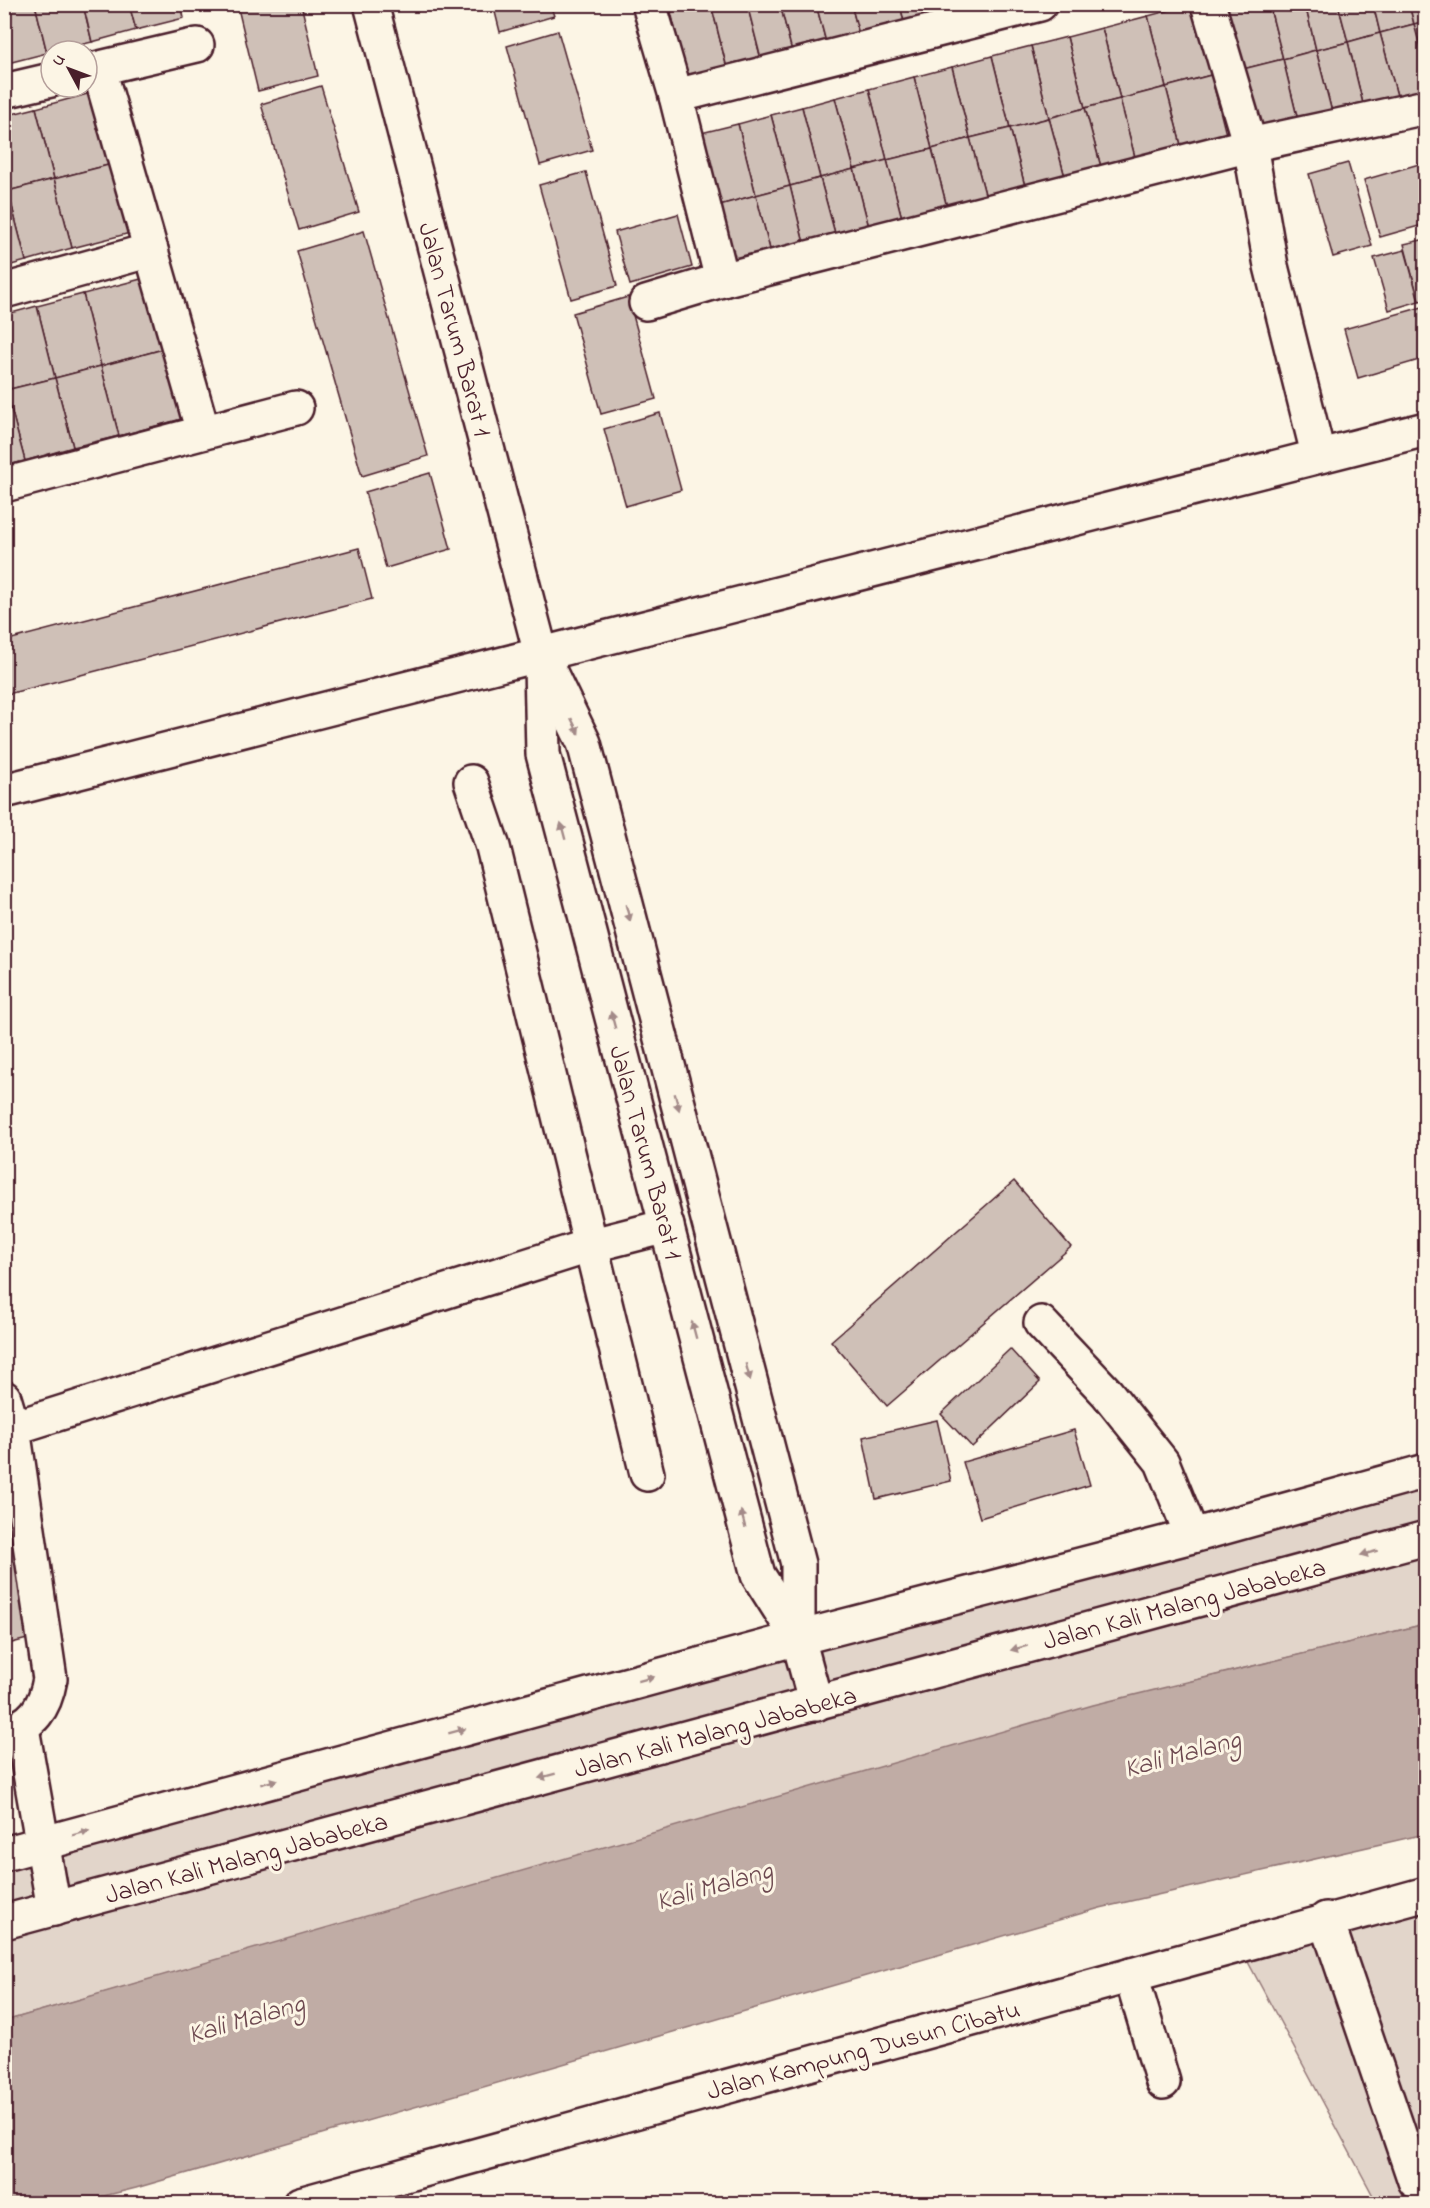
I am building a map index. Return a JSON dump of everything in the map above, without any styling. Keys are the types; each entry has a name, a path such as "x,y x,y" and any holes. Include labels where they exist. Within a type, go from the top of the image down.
{"street":[{"name":"Jalan Tarum Barat 1","path":"371,4 540,654 584,743 798,1564 798,1638 816,1704"},
{"path":"649,4 676,96 722,280"},
{"path":"676,96 1040,4"},
{"path":"1208,4 1250,145 1271,266 1315,441 1322,455"},
{"path":"99,69 197,45"},
{"path":"4,91 39,83"},
{"path":"99,89 151,250 203,432"},
{"path":"646,303 722,280 1250,145 1425,107"},
{"path":"4,291 151,250"},
{"path":"4,485 296,408"},
{"path":"4,791 1425,429"},
{"name":"Jalan Tarum Barat 1","path":"540,654 543,754 758,1575 798,1638"},
{"path":"471,782 493,848 589,1246 647,1474"},
{"path":"54,1909 42,1844 13,1731 40,1712 51,1679 9,1413 589,1246 667,1226"},
{"path":"1041,1323 1107,1393 1162,1462 1192,1536"},
{"path":"4,1854 798,1638 1192,1536 1425,1471"},
{"name":"Jalan Kali Malang Jababeka","path":"4,1922 1425,1538"},
{"name":"Jalan Kampung Dusun Cibatu","path":"300,2204 1326,1919 1425,1894"},
{"path":"1326,1919 1415,2181"},
{"path":"1131,1975 1163,2082"}],"shaded area":[{"path":"1425,1471 1425,1624 1193,1681 5,2021 5,1854"},
{"path":"1425,1891 1425,2203 1377,2203 1240,1947"}],"water":[{"name":"Kali Malang","path":"1425,1624 1425,1834 1100,1908 136,2188 76,2203 5,2203 5,2021 1093,1705"}],"building":[{"path":"4,4 35,4 44,39 39,39 39,55 4,64"},
{"path":"35,4 83,4 91,39 44,39"},
{"path":"83,4 129,4 136,30 99,40 91,39"},
{"path":"129,4 181,4 184,18 136,30"},
{"path":"237,4 301,4 318,76 258,91"},
{"path":"493,4 550,4 554,16 500,32"},
{"path":"669,4 701,4 671,12"},
{"path":"701,4 711,4 728,72 688,82 671,12"},
{"path":"711,4 747,4 762,63 728,72"},
{"path":"747,4 780,4 793,55 762,63"},
{"path":"780,4 816,4 827,46 793,55"},
{"path":"816,4 851,4 860,38 827,46"},
{"path":"851,4 900,4 905,26 860,38"},
{"path":"900,4 941,4 943,16 905,26"},
{"path":"941,4 983,4 943,16"},
{"path":"1193,4 1211,75 1166,87 1148,16"},
{"path":"1226,4 1269,4 1283,59 1243,69"},
{"path":"1269,4 1305,4 1316,50 1283,59"},
{"path":"1305,4 1338,4 1348,42 1316,50"},
{"path":"1338,4 1373,4 1380,33 1348,42"},
{"path":"1373,4 1409,4 1414,24 1380,33"},
{"path":"1409,4 1426,4 1426,21 1414,24"},
{"path":"1148,16 1166,87 1120,99 1102,28"},
{"path":"1426,21 1426,69 1414,24"},
{"path":"1414,24 1426,69 1426,96 1399,103 1380,33"},
{"path":"1102,28 1120,99 1085,108 1067,37"},
{"path":"558,31 592,150 540,165 507,46"},
{"path":"1380,33 1399,103 1365,112 1348,42"},
{"path":"1067,37 1085,108 1049,118 1031,46"},
{"path":"1348,42 1365,112 1334,120 1316,50"},
{"path":"1031,46 1049,118 1010,128 992,56"},
{"path":"1316,50 1334,120 1300,129 1283,59"},
{"path":"992,56 1010,128 970,138 952,67"},
{"path":"1283,59 1300,129 1260,139 1243,69"},
{"path":"952,67 970,138 932,149 914,77"},
{"path":"1211,75 1229,146 1184,157 1166,87"},
{"path":"914,77 932,149 887,160 869,89"},
{"path":"321,86 359,212 299,230 261,104"},
{"path":"1166,87 1184,157 1138,169 1120,99"},
{"path":"869,89 887,160 854,169 835,98"},
{"path":"102,90 120,162 54,179 36,108 69,99 99,99 99,91"},
{"path":"835,98 854,169 820,178 802,107"},
{"path":"1120,99 1138,169 1104,178 1085,108"},
{"path":"802,107 820,178 790,186 771,115"},
{"path":"36,108 54,179 8,191 4,179 4,116"},
{"path":"1085,108 1104,178 1068,188 1049,118"},
{"path":"771,115 790,186 756,195 738,124"},
{"path":"1049,118 1068,188 1028,198 1010,128"},
{"path":"738,124 756,195 716,206 697,134"},
{"path":"1010,128 1028,198 989,209 970,138"},
{"path":"970,138 989,209 950,219 932,149"},
{"path":"932,149 950,219 905,230 887,160"},
{"path":"887,160 905,230 872,239 854,169"},
{"path":"120,162 138,231 72,248 54,179"},
{"path":"1426,162 1426,224 1380,237 1364,180"},
{"path":"1348,163 1372,246 1333,257 1309,174"},
{"path":"854,169 872,239 839,248 820,178"},
{"path":"586,172 617,286 571,299 539,185"},
{"path":"820,178 839,248 807,256 790,186"},
{"path":"54,179 72,248 26,261 8,191"},
{"path":"790,186 807,256 774,265 756,195"},
{"path":"8,191 26,261 4,267 4,192"},
{"path":"756,195 774,265 734,275 716,206"},
{"path":"678,214 692,267 630,285 615,232"},
{"path":"364,231 428,456 362,476 297,251"},
{"path":"1426,239 1426,300 1419,301 1404,244"},
{"path":"1405,250 1419,301 1389,310 1374,258"},
{"path":"149,277 167,348 101,366 83,294"},
{"path":"83,294 101,366 55,378 37,306"},
{"path":"628,297 656,399 601,414 573,313"},
{"path":"37,306 55,378 6,390 4,315"},
{"path":"1426,306 1426,358 1358,378 1344,329"},
{"path":"167,348 185,418 119,436 101,366"},
{"path":"101,366 119,436 73,447 55,378"},
{"path":"55,378 73,447 25,461 6,390"},
{"path":"6,390 25,461 4,466 4,391"},
{"path":"660,413 681,490 626,506 604,429"},
{"path":"430,473 451,549 386,568 365,492"},
{"path":"359,548 372,599 4,695 4,641"},
{"path":"1014,1181 1071,1247 887,1406 831,1341"},
{"path":"1010,1349 1040,1382 972,1447 941,1414"},
{"path":"937,1420 951,1481 876,1499 863,1437"},
{"path":"1074,1430 1090,1485 980,1518 963,1462"},
{"path":"4,1508 39,1636 4,1645"}]}
